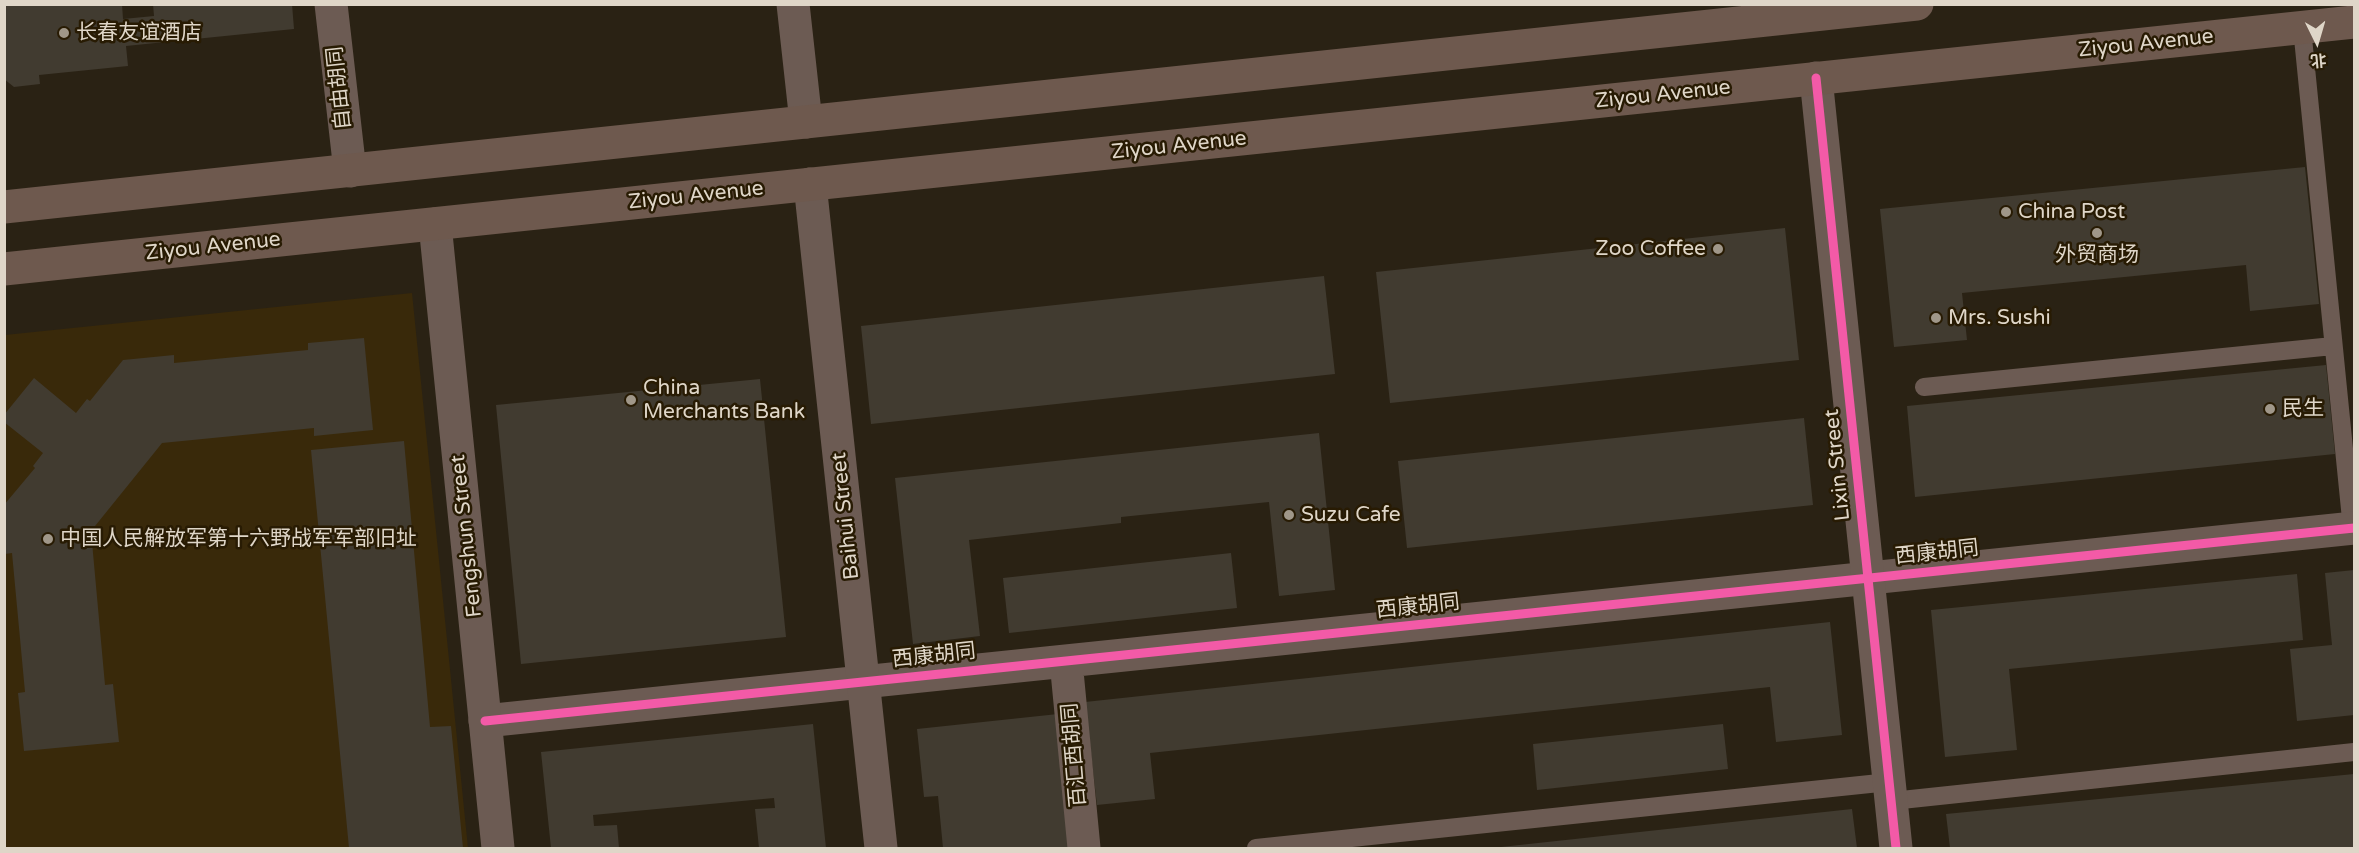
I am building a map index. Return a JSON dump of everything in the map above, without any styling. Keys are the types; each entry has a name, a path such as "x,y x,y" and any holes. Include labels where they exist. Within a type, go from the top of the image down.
{"main road":[{"path":"4,207 806,122 1807,10 1917,4"},
{"name":"Ziyou Avenue","path":"4,269 2355,22"}],"street":[{"name":"自由胡同","path":"331,4 350,171"},
{"path":"793,4 806,122"},
{"name":"Lixin Street","path":"1816,78 1896,849"},
{"name":"Baihui Street","path":"810,184 881,849"},
{"name":"Fengshun Street","path":"435,224 498,849"},
{"name":"西康胡同","path":"485,721 2353,528"},
{"name":"百汇西胡同","path":"1066,661 1084,849"}],"lane":[{"path":"2302,28 2353,528"},
{"path":"1924,387 2333,346"},
{"path":"1256,849 1891,791 2355,752"}],"shaded area":[{"path":"412,293 468,848 5,848 5,335"}],"building":[{"name":"长春友谊酒店","path":"4,4 122,4 123,19 154,16 153,4 292,4 294,29 126,46 128,66 39,75 40,84 14,87 4,79"},
{"name":"外贸商场","path":"2305,167 2319,304 2250,311 2246,265 1962,293 1967,340 1894,347 1880,209"},
{"path":"1785,228 1799,360 1390,403 1376,272"},
{"path":"1324,276 1335,374 871,424 861,326"},
{"name":"中国人民解放军第十六野战军军部旧址","path":"364,338 373,430 314,436 314,428 162,443 91,531 105,685 113,684 119,742 24,751 18,693 25,692 12,553 5,554 4,505 35,468 33,466 43,453 4,422 4,415 34,378 76,413 87,399 90,401 123,360 174,355 174,363 308,350 308,343"},
{"path":"2326,365 2335,454 1915,497 1907,406"},
{"path":"760,379 786,637 521,664 496,405"},
{"path":"1804,418 1813,505 1407,548 1398,461"},
{"path":"1319,433 1335,590 1279,596 1269,502 1121,517 1121,523 969,540 980,636 913,644 895,478"},
{"path":"404,441 430,727 451,726 463,848 349,848 311,450"},
{"path":"1231,553 1237,608 1009,633 1003,578"},
{"path":"2354,570 2354,715 2297,721 2290,649 2332,645 2325,573"},
{"path":"2297,574 2303,640 2009,669 2017,750 1945,757 1931,610"},
{"path":"1830,622 1842,735 1776,742 1770,687 1150,753 1155,799 1097,805 1085,702"},
{"path":"1058,714 1071,848 943,848 938,796 924,797 917,729"},
{"path":"813,724 826,848 759,848 755,809 775,808 774,798 593,815 594,826 617,825 619,848 551,848 541,752"},
{"path":"1723,724 1728,769 1537,790 1533,744"},
{"path":"2354,774 2354,848 1950,848 1946,814"},
{"path":"1852,809 1857,848 1501,848 1501,847"}],"cycle path":[{"path":"1816,78 1896,848"},
{"path":"485,721 2354,528"}],"place":[{"name":"长春友谊酒店","path":"64,33"},
{"name":"China Post","path":"2006,212"},
{"name":"外贸商场","path":"2097,233"},
{"name":"Zoo Coffee","path":"1718,249"},
{"name":"Mrs. Sushi","path":"1936,318"},
{"name":"China Merchants Bank","path":"631,400"},
{"name":"民生","path":"2270,409"},
{"name":"Suzu Cafe","path":"1289,515"},
{"name":"中国人民解放军第十六野战军军部旧址","path":"48,539"}]}
